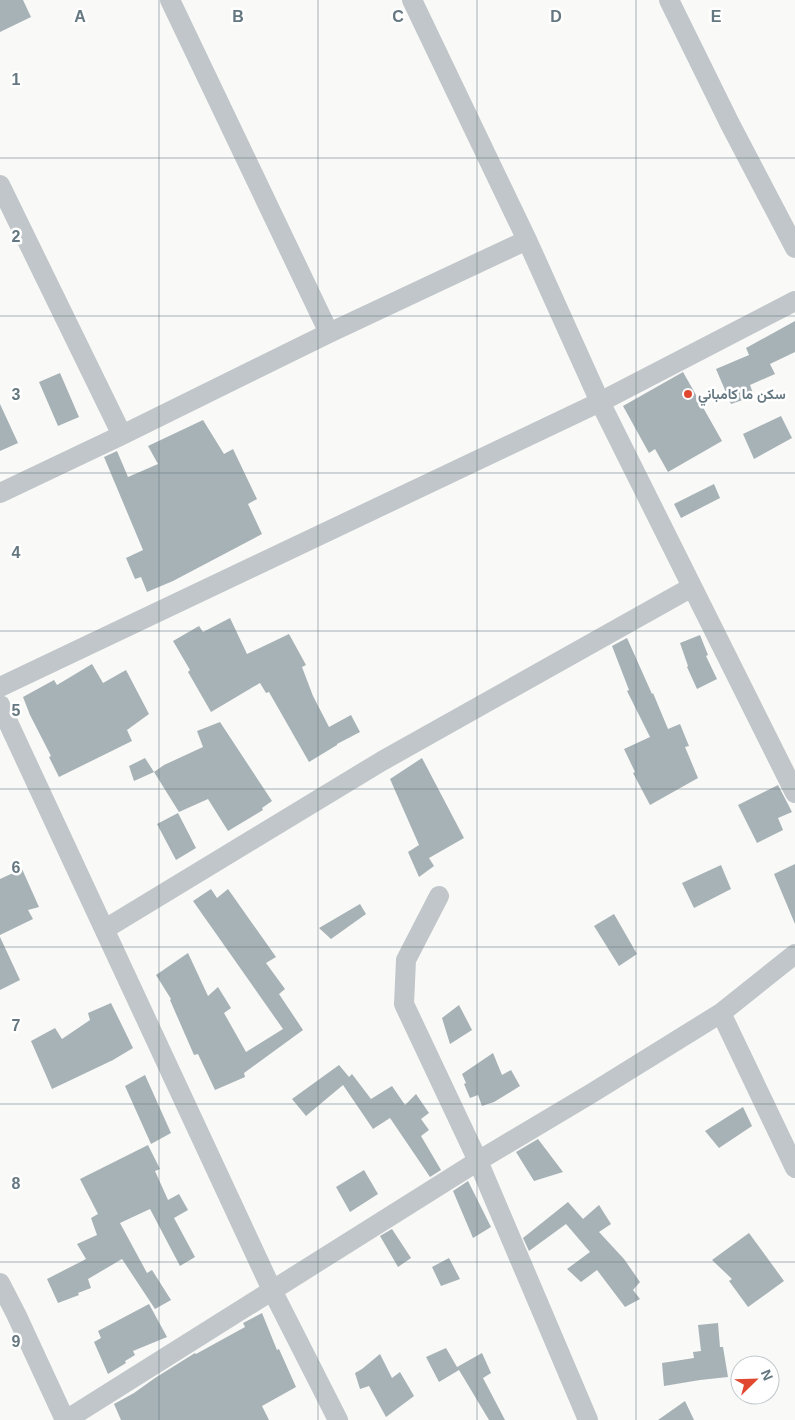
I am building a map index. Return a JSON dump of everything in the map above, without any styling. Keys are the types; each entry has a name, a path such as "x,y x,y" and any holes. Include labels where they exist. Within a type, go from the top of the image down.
{"street":[{"path":"170,0 329,333"},
{"path":"412,0 527,240 600,402 795,793"},
{"path":"669,0 730,124 795,248"},
{"path":"0,185 122,435"},
{"path":"0,493 329,333 527,240"},
{"path":"0,687 600,402 795,301"},
{"path":"105,929 382,761 692,587"},
{"path":"0,704 272,1290 338,1420"},
{"path":"439,896 406,960 404,1004 478,1161 588,1420"},
{"path":"0,1283 66,1420 478,1161 721,1013 795,954"},
{"path":"721,1013 795,1168"}],"building":[{"path":"0,0 23,0 31,17 0,32"},
{"path":"795,321 795,352 770,364 775,374 750,385 754,396 731,404 716,369 749,355 746,348"},
{"path":"683,372 722,441 668,472 655,449 649,453 623,406"},
{"path":"60,373 79,417 58,426 39,382"},
{"path":"0,404 18,443 0,451"},
{"path":"781,416 792,438 754,459 743,434"},
{"path":"203,420 224,454 233,449 257,499 248,504 262,534 173,581 147,592 141,577 135,579 126,558 143,550 104,457 117,451 128,477 158,464 148,446"},
{"path":"714,484 720,498 681,518 674,504"},
{"path":"230,618 247,654 289,634 306,665 302,667 313,696 329,727 351,715 360,732 309,762 269,692 266,693 260,683 211,712 173,641 199,626 203,632"},
{"path":"700,635 708,655 706,656 717,679 697,689 687,667 680,643"},
{"path":"627,638 668,729 680,724 689,746 685,747 698,778 650,805 633,773 635,772 624,749 650,737 627,691 629,690 612,646"},
{"path":"92,664 103,683 126,670 149,714 127,730 132,741 59,777 23,697 54,680 57,685"},
{"path":"220,722 272,801 262,808 263,810 228,831 208,799 179,812 154,772 164,765 203,747 197,731"},
{"path":"145,758 154,772 134,781 129,766"},
{"path":"422,758 464,838 429,858 434,866 419,877 408,852 419,845 390,779"},
{"path":"778,785 792,812 778,818 783,830 757,843 738,805"},
{"path":"178,813 196,848 176,860 157,824"},
{"path":"795,864 795,924 774,874"},
{"path":"721,865 731,889 694,908 682,883"},
{"path":"22,869 39,907 28,910 33,919 0,935 0,879"},
{"path":"211,889 217,898 228,889 276,957 266,963 285,989 279,994 303,1030 244,1073 245,1077 215,1090 198,1054 194,1055 171,999 156,975 188,953 208,996 218,987 231,1008 224,1013 246,1052 283,1029 193,901"},
{"path":"360,904 366,914 331,939 319,928"},
{"path":"614,914 637,954 619,966 594,926"},
{"path":"0,937 20,980 0,990"},
{"path":"111,1003 133,1048 113,1060 52,1089 31,1041 55,1028 62,1039 90,1020 88,1013"},
{"path":"459,1005 472,1030 450,1044 442,1018"},
{"path":"493,1053 502,1075 511,1070 520,1086 494,1102 482,1106 478,1095 470,1098 462,1074"},
{"path":"339,1065 349,1077 352,1074 371,1099 392,1086 405,1105 416,1094 429,1113 421,1119 429,1130 421,1136 441,1170 430,1177 390,1118 373,1129 343,1085 306,1116 292,1099"},
{"path":"145,1075 171,1133 151,1144 125,1086"},
{"path":"743,1107 752,1126 719,1148 705,1131"},
{"path":"538,1139 563,1172 534,1181 516,1152"},
{"path":"148,1145 160,1169 155,1171 168,1200 179,1194 188,1210 174,1218 195,1257 180,1266 150,1209 120,1223 147,1273 152,1270 171,1300 155,1309 122,1259 88,1279 91,1288 58,1303 47,1279 86,1259 77,1244 97,1235 91,1218 98,1214 80,1179"},
{"path":"364,1170 378,1194 350,1212 336,1187"},
{"path":"468,1181 491,1227 473,1238 453,1191"},
{"path":"568,1202 583,1219 599,1205 611,1224 599,1232 624,1259 640,1282 633,1290 640,1299 625,1307 597,1270 581,1282 567,1269 590,1252 566,1224 529,1251 523,1238"},
{"path":"392,1229 411,1258 398,1267 380,1236"},
{"path":"749,1233 784,1281 748,1307 729,1281 732,1279 712,1260"},
{"path":"449,1258 460,1279 441,1286 432,1267"},
{"path":"149,1304 167,1337 133,1351 135,1355 108,1374 94,1342 101,1338 98,1331"},
{"path":"262,1313 277,1350 279,1349 296,1387 262,1406 269,1420 121,1420 114,1404 195,1353 245,1327 243,1323"},
{"path":"718,1323 720,1347 723,1347 728,1377 664,1386 662,1363 694,1358 693,1352 701,1351 698,1325"},
{"path":"446,1348 457,1367 482,1353 491,1373 483,1378 505,1420 489,1420 459,1370 439,1382 426,1357"},
{"path":"380,1354 392,1378 400,1372 414,1396 386,1417 369,1386 360,1389 355,1373"},
{"path":"685,1401 694,1420 658,1420"}],"place":[{"name":"سكن ما كامباني","path":"688,394"}]}
